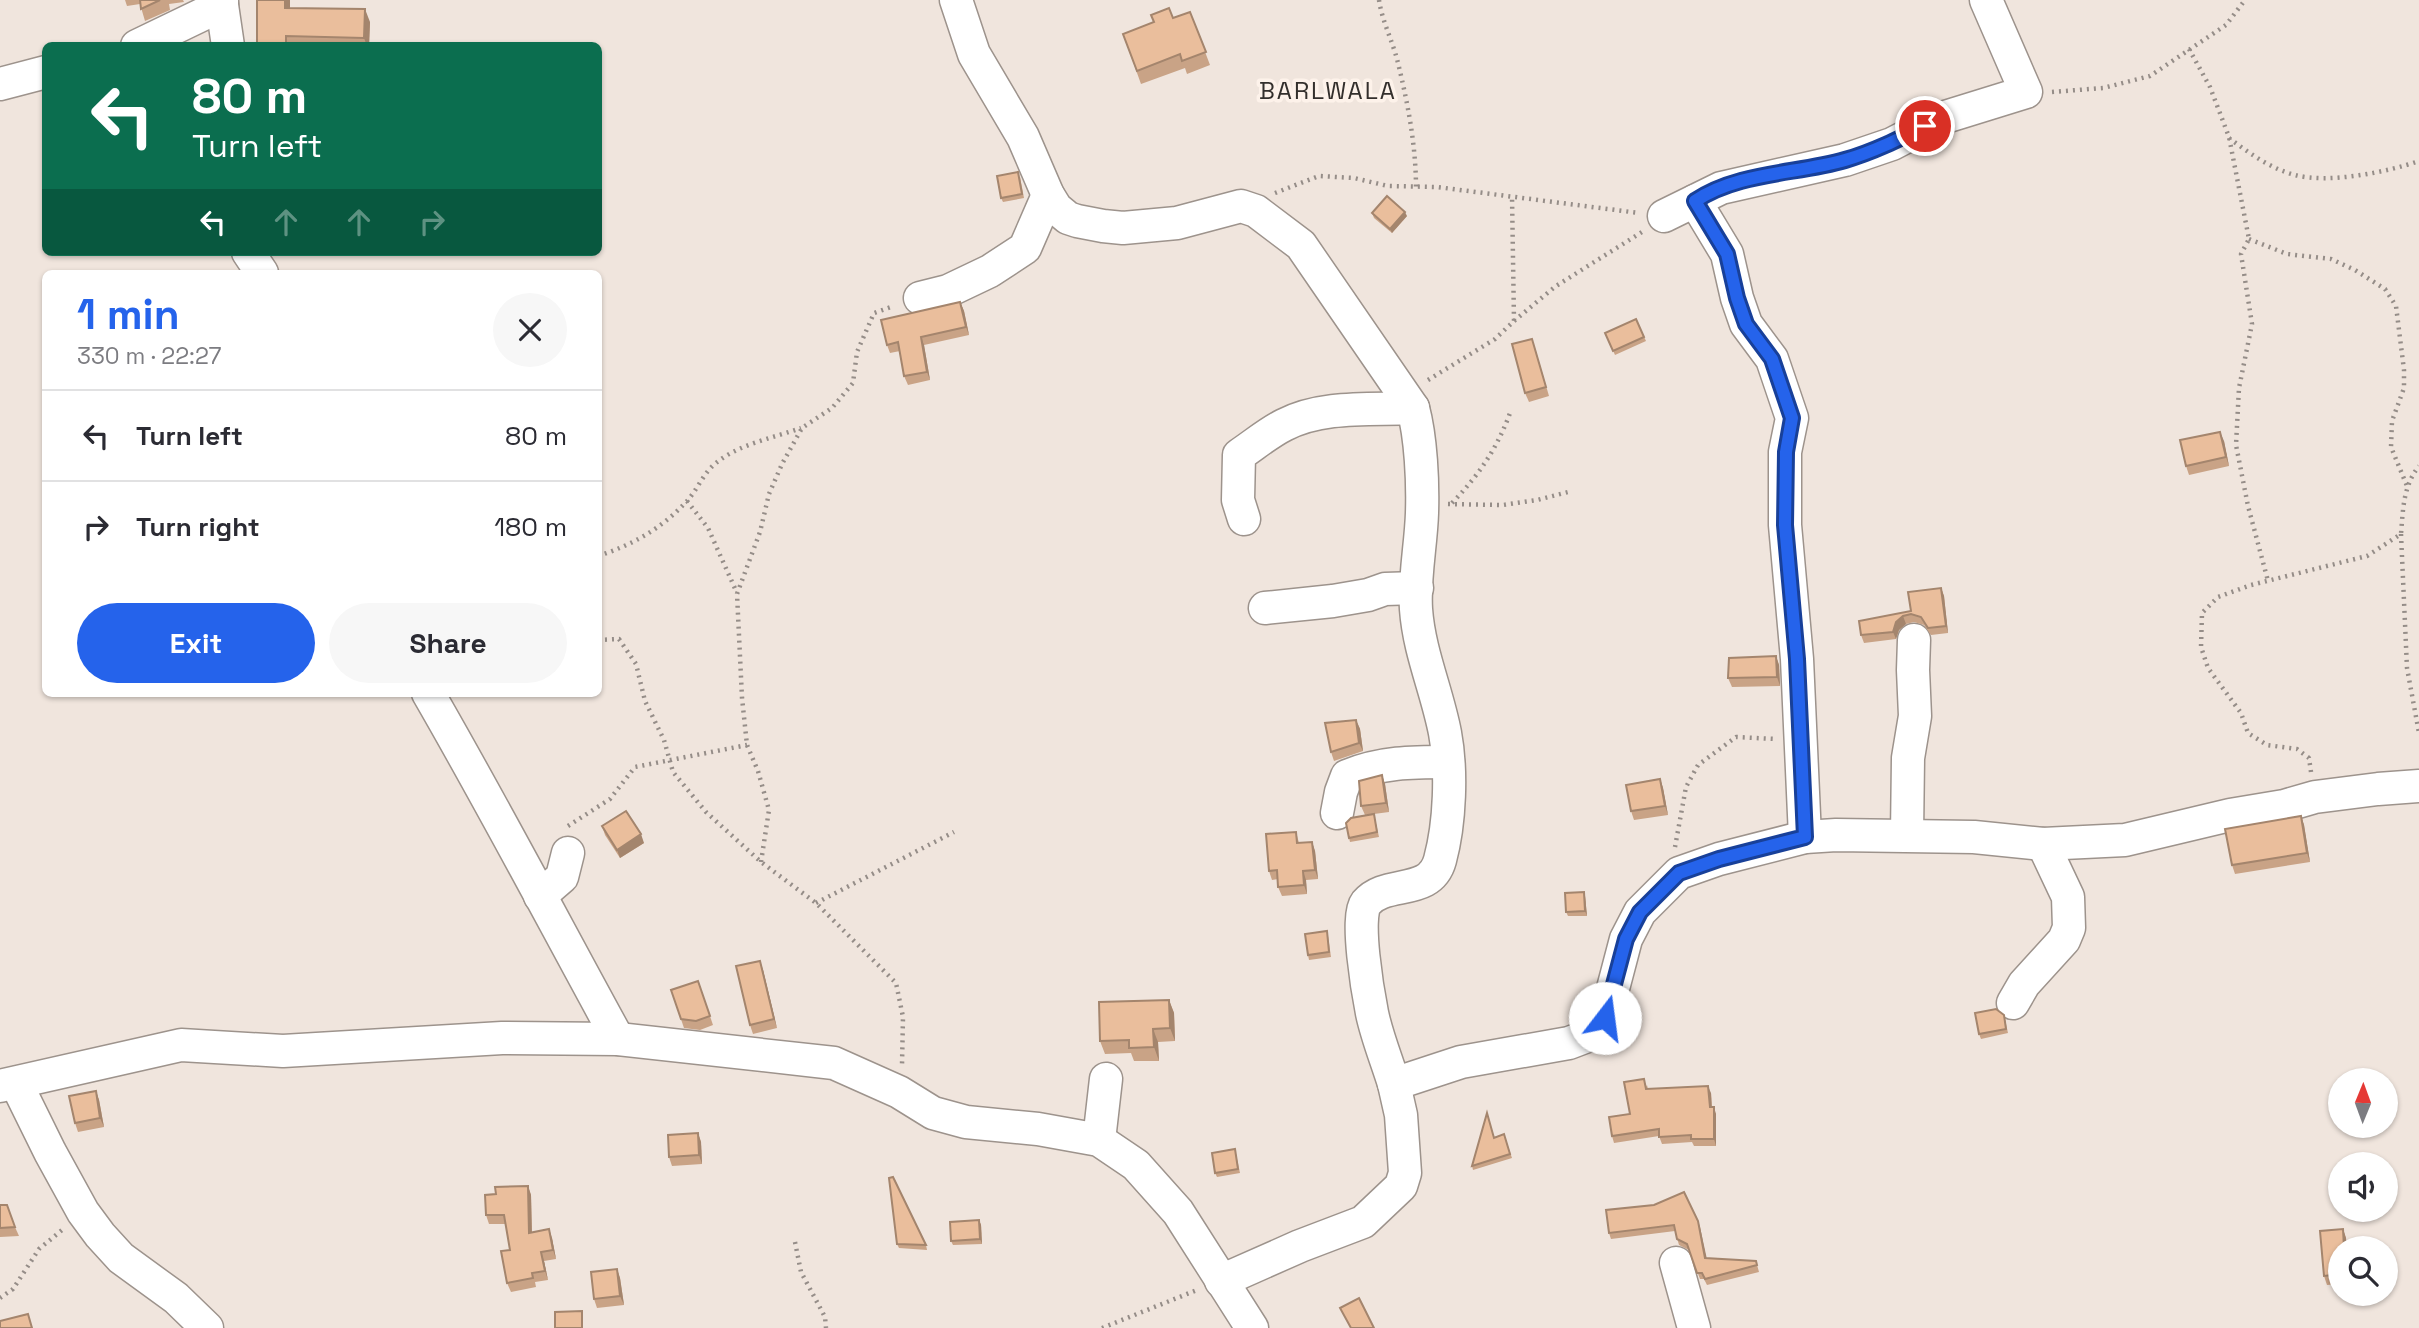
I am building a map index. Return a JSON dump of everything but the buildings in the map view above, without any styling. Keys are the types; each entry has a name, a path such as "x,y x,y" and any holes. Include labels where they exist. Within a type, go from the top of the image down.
{"street":[{"path":"956,0 974,54 1023,136 1048,195 1056,208 1068,218 1103,226 1166,225 1241,206 1256,211 1301,245 1410,402 1419,429 1436,505 1417,588 1418,639 1444,733 1448,762 1445,835 1440,862 1426,881 1379,895 1367,902 1362,910 1361,938 1372,1014 1401,1115 1405,1172 1401,1186 1363,1222 1221,1281"},
{"path":"1664,216 1721,188 1845,160 1892,144 1942,118 2026,92 1986,0"},
{"path":"145,42 222,3 227,42"},
{"path":"0,84 42,73"},
{"path":"920,298 947,292 990,271 1025,248 1048,195"},
{"path":"1695,201 1727,254 1746,324 1772,359 1792,418 1786,452 1785,525 1797,659 1805,837"},
{"path":"1244,519 1238,499 1239,455 1261,439 1285,424 1317,413 1410,402"},
{"path":"1265,608 1333,601 1385,589 1417,588"},
{"path":"1907,835 1908,758 1915,716 1914,640"},
{"path":"430,697 514,845 618,1039"},
{"path":"1337,813 1347,776 1366,768 1395,762 1448,762"},
{"path":"1394,1084 1461,1062 1569,1043 1590,1035 1600,1027 1605,1018 1626,939 1640,912 1679,873 1719,859 1805,837 1907,835 1974,837 2043,844 2125,840 2315,797 2419,786"},
{"path":"2013,1003 2024,985 2064,940 2069,928 2068,897 2043,844"},
{"path":"540,896 562,877 568,853"},
{"path":"207,1328 176,1298 121,1258 100,1236 83,1212 8,1084 181,1045 283,1052 502,1038 618,1039 834,1063 899,1092 933,1113 966,1122 1038,1129 1099,1140 1136,1165 1178,1212 1252,1328"},
{"path":"1099,1140 1106,1079"},
{"path":"1676,1262 1694,1328"}],"path":[{"path":"1379,0 1397,61 1408,112 1416,163 1416,188"},
{"path":"2026,92 2103,88 2150,76 2226,25 2245,0"},
{"path":"2189,49 2210,88 2229,137 2249,239 2241,254 2252,324 2239,388 2236,446 2248,506 2268,581"},
{"path":"2229,137 2249,153 2297,176 2354,176 2387,172 2419,161"},
{"path":"1241,206 1320,176 1354,178 1388,186 1437,187 1664,216"},
{"path":"1512,196 1514,321"},
{"path":"1410,402 1434,375 1496,339 1556,286 1664,216"},
{"path":"2249,239 2287,254 2331,259 2385,289 2396,306 2404,388 2392,421 2392,447 2407,486"},
{"path":"602,555 629,546 664,522 687,501 714,464 739,449 802,428 832,408 853,383 857,352 874,313 920,298"},
{"path":"1436,505 1473,481 1500,441 1510,413"},
{"path":"737,594 760,532 769,494 802,428"},
{"path":"2419,466 2407,486 2401,534 2407,668 2419,733"},
{"path":"1436,505 1503,505 1572,491"},
{"path":"687,501 708,528 737,594 747,746 758,771 769,810 761,862"},
{"path":"2315,797 2309,758 2297,748 2267,745 2248,733 2241,713 2208,668 2201,647 2202,613 2218,597 2268,581 2367,556 2401,534"},
{"path":"602,640 619,639 636,664 645,701 664,740 673,772 706,813 761,862 816,903 896,984 903,1017 899,1092"},
{"path":"1679,873 1675,851 1686,787 1698,765 1736,737 1781,740 1800,746"},
{"path":"568,853 562,837 569,824 610,799 635,767 747,746"},
{"path":"816,903 954,832"},
{"path":"0,1298 13,1289 39,1249 83,1212"},
{"path":"794,1242 801,1272 825,1318 826,1328"},
{"path":"1102,1328 1221,1281"}],"district":[{"name":"BARLWALA","path":"1328,90"}],"route":[{"path":"1605,1018 1626,939 1640,912 1679,873 1719,859 1805,837 1797,659 1785,525 1786,452 1792,418 1772,359 1746,324 1727,254 1695,201 1721,188 1845,160 1892,144 1925,126"}]}
